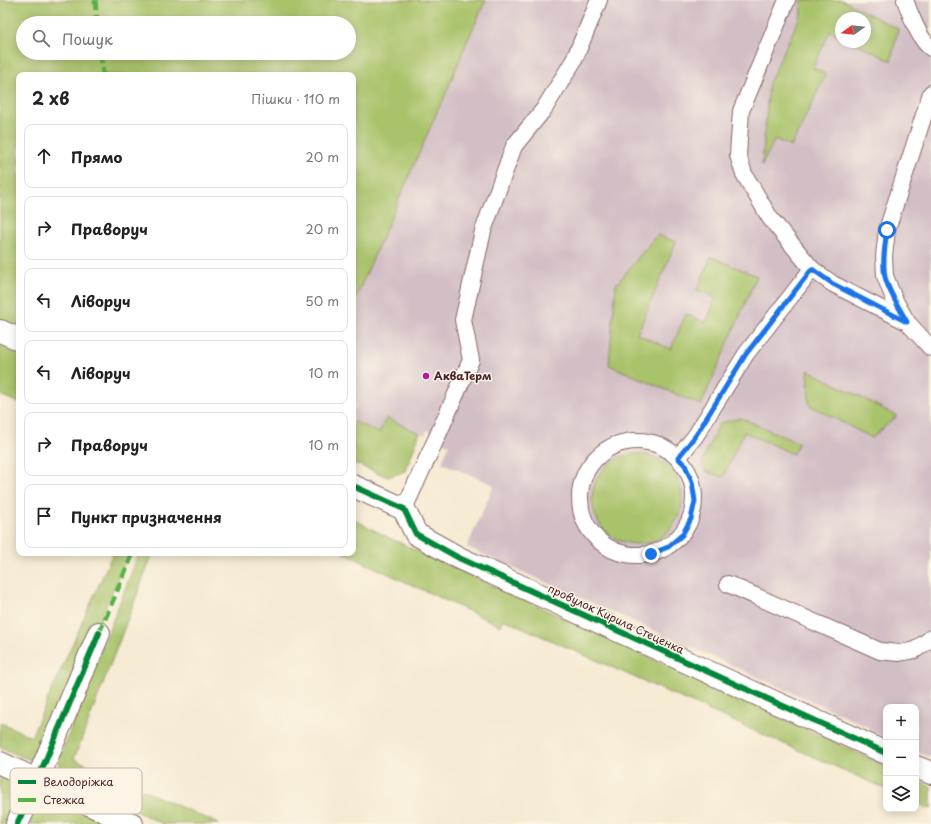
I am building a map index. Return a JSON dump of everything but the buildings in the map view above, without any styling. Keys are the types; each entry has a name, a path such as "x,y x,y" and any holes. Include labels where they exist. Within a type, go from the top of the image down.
{"street":[{"path":"0,331 16,338"},
{"path":"356,487 404,509"},
{"name":"провулок Кирила Стеценка","path":"404,509 416,534 459,558 883,752"},
{"path":"42,768 99,633"},
{"path":"0,763 10,768"},
{"path":"919,768 931,774"},
{"path":"17,824 22,814"},
{"path":"110,814 132,824"}],"lane":[{"path":"404,509 471,360 463,320 483,231 514,146 544,109 574,60 599,0"},
{"path":"788,0 741,111 738,155 744,174 770,218 812,269 833,284 907,322"},
{"path":"904,0 916,26 927,45 931,48"},
{"path":"931,93 887,230 884,256 885,276 894,299 907,322 931,348"},
{"path":"678,458 696,435 746,354 812,269"},
{"path":"635,441 654,443 672,452 678,458 685,465 692,482 695,501 691,519 682,535 668,547 651,554 632,556 614,551 599,541 587,526 580,508 580,488 588,470 599,455 616,444 635,441"},
{"path":"728,584 880,651 899,653 915,650 931,638"}],"shaded area":[{"path":"486,0 931,0 931,758 919,752 919,704 883,704 883,737 868,730 869,728 854,720 467,547 494,485 442,463 449,445 427,430 425,435 420,433 379,433 356,422 356,297"}],"green space":[{"path":"0,0 486,0 356,297 356,72 16,72 16,326 0,319"},
{"path":"801,0 842,0 865,12 835,12 835,33 830,31 813,68 826,74 791,147 775,139 762,165 769,83 802,12"},
{"path":"871,15 898,29 891,61 865,48 871,48"},
{"path":"657,235 676,242 637,334 671,349 686,314 706,323 716,298 697,290 711,257 757,276 701,405 609,365 616,285"},
{"path":"0,343 16,350 16,402 0,395"},
{"path":"808,370 897,416 872,438 809,405"},
{"path":"386,418 420,433 405,471 388,477 356,464 356,422 379,433"},
{"path":"741,418 799,443 793,454 744,432 723,477 705,471 702,461 720,423"},
{"path":"637,454 654,458 669,467 678,482 682,499 678,516 669,531 654,540 637,544 620,540 605,531 596,516 592,499 596,482 605,467 620,458"},
{"path":"356,521 387,537 883,765 883,788 503,619 501,626 349,556 356,556"},
{"path":"112,556 128,556 45,745 38,755 31,760 0,747 0,722 31,737"},
{"path":"138,556 152,556 74,759 94,768 60,768 59,759"},
{"path":"0,773 10,778 11,814 7,824 0,824"},
{"path":"919,781 931,787 931,809 919,804"},
{"path":"142,789 219,824 163,824 142,814"},
{"path":"28,814 88,814 110,824 24,824"}],"marked path":[{"path":"95,0 96,16"},
{"path":"102,60 103,72"},
{"path":"99,633 132,556"}],"cycle path":[{"path":"356,487 404,509 416,534 459,558 883,752"},
{"path":"42,768 99,633"},
{"path":"17,824 22,814"}],"place":[{"name":"АкваТерм","path":"426,376"}],"route":[{"path":"651,554 668,547 682,535 691,519 695,501 692,482 685,465 678,458 696,435 746,354 812,269 833,284 907,322 894,299 885,276 884,256 887,230"}]}
